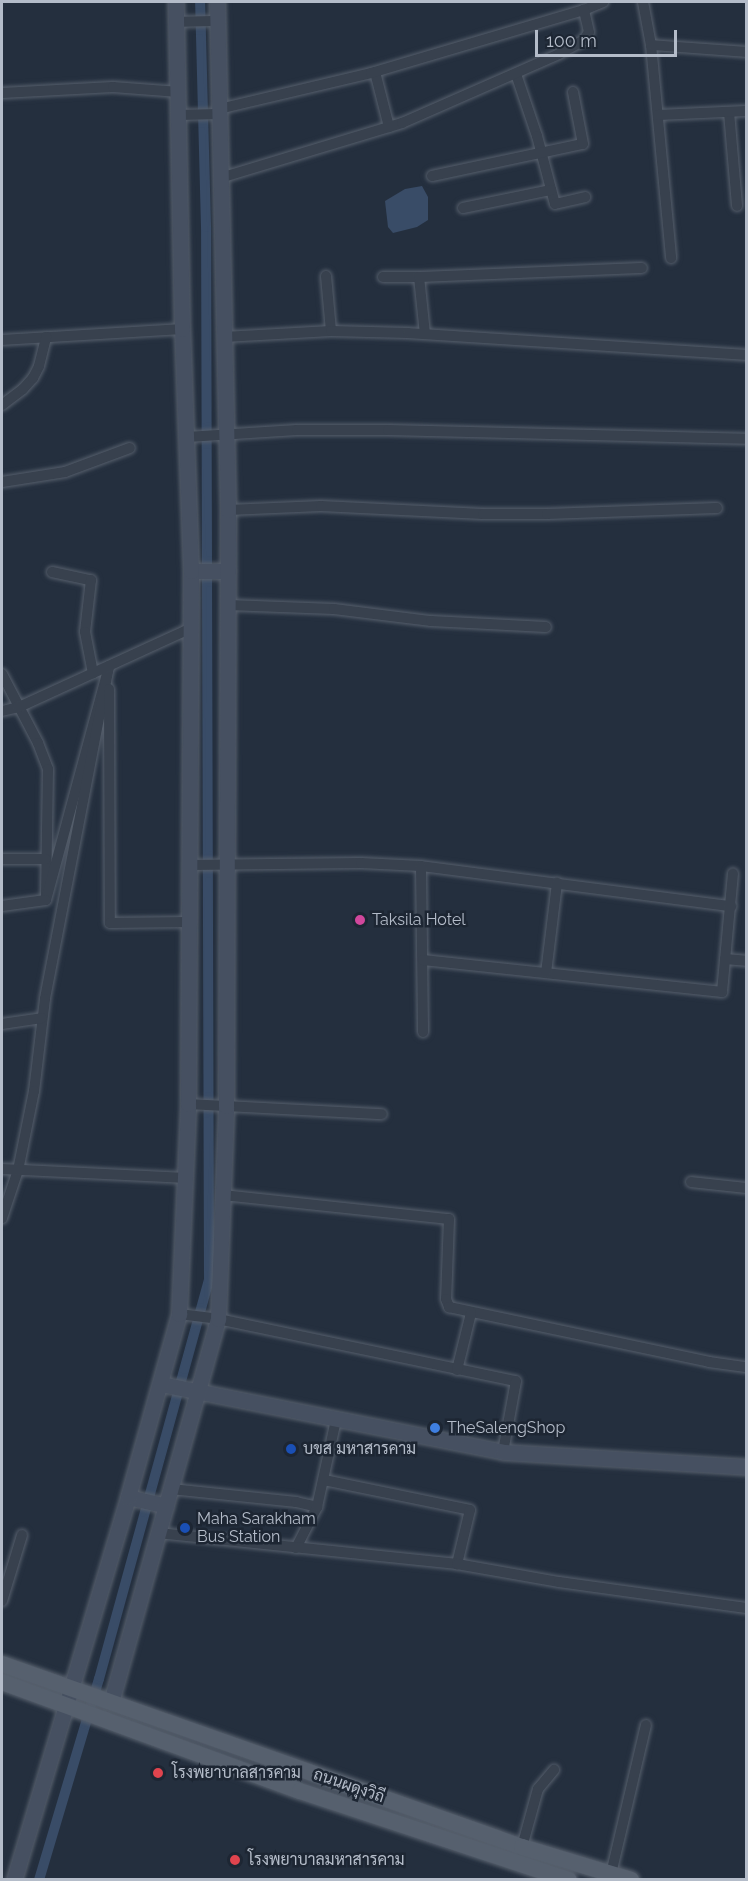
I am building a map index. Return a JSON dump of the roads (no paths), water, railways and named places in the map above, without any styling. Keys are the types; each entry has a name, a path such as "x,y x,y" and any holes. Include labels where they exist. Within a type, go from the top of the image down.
{"main road":[{"name":"ถนนผดุงวิถี","path":"2,1664 522,1847 628,1879"},
{"name":"ถนนผดุงวิถี","path":"2,1682 300,1791 569,1880"}],"street":[{"path":"14,1880 74,1691 179,1314 187,1178 191,571 182,329 176,2"},
{"path":"105,1701 166,1506 218,1319 226,1106 228,510 217,2"},
{"path":"178,115 219,111 375,72 603,2"},
{"path":"643,2 651,45 671,258"},
{"path":"220,178 389,127 516,74 584,40 589,32 584,9"},
{"path":"176,22 218,21"},
{"path":"651,45 747,52"},
{"path":"375,72 389,127"},
{"path":"516,74 537,136 555,204 585,197"},
{"path":"2,93 113,87 179,92"},
{"path":"432,176 583,144 573,92"},
{"path":"658,115 747,111"},
{"path":"729,112 737,206"},
{"path":"463,208 551,190"},
{"path":"383,278 642,268"},
{"path":"326,276 332,331"},
{"path":"419,277 425,334"},
{"path":"2,340 182,329"},
{"path":"224,337 332,331 425,334 662,352 747,355"},
{"path":"2,405 33,378 39,366 46,337"},
{"path":"187,437 297,430 388,430 747,439"},
{"path":"2,482 65,472 130,448"},
{"path":"228,510 321,506 483,514 547,514 717,508"},
{"path":"191,571 228,571"},
{"path":"52,572 91,580 85,632 93,673"},
{"path":"228,605 334,609 431,621 546,627"},
{"path":"2,711 19,707 189,629"},
{"path":"46,900 109,666"},
{"path":"109,666 110,923 189,922"},
{"path":"2,1218 18,1170 34,1091 42,1018 109,666"},
{"path":"2,674 38,743 48,769 46,900"},
{"path":"2,859 46,859"},
{"path":"189,865 361,863 421,866 731,906"},
{"path":"421,866 423,1032"},
{"path":"423,960 722,992 733,874"},
{"path":"546,973 557,883"},
{"path":"2,906 46,900"},
{"path":"725,959 747,961"},
{"path":"2,1024 42,1018"},
{"path":"188,1104 382,1114"},
{"path":"2,1169 187,1178"},
{"path":"691,1182 747,1188"},
{"path":"223,1195 449,1219 446,1299 449,1307 709,1362 747,1366"},
{"path":"458,1370 471,1312"},
{"path":"179,1314 218,1319 516,1381 503,1452"},
{"path":"161,1384 503,1452 747,1467"},
{"path":"296,1548 317,1506 336,1420"},
{"path":"324,1480 470,1510 457,1564"},
{"path":"171,1489 317,1506"},
{"path":"129,1497 166,1506"},
{"path":"158,1533 457,1564 559,1582 747,1608"},
{"path":"2,1599 22,1535"},
{"path":"611,1874 646,1725"},
{"path":"522,1847 538,1789 554,1770"}],"water":[{"path":"422,186 428,197 428,220 417,227 393,233 388,227 385,201 405,189"}],"waterway":[{"path":"39,1880 99,1679 209,1280 206,227 200,2"}],"place":[{"name":"Taksila Hotel","path":"360,920"},
{"name":"TheSalengShop","path":"435,1428"},
{"name":"บขส มหาสารคาม","path":"291,1449"},
{"name":"Maha Sarakham Bus Station","path":"185,1528"},
{"name":"โรงพยาบาลสารคาม","path":"158,1773"},
{"name":"โรงพยาบาลมหาสารคาม","path":"235,1860"}]}
